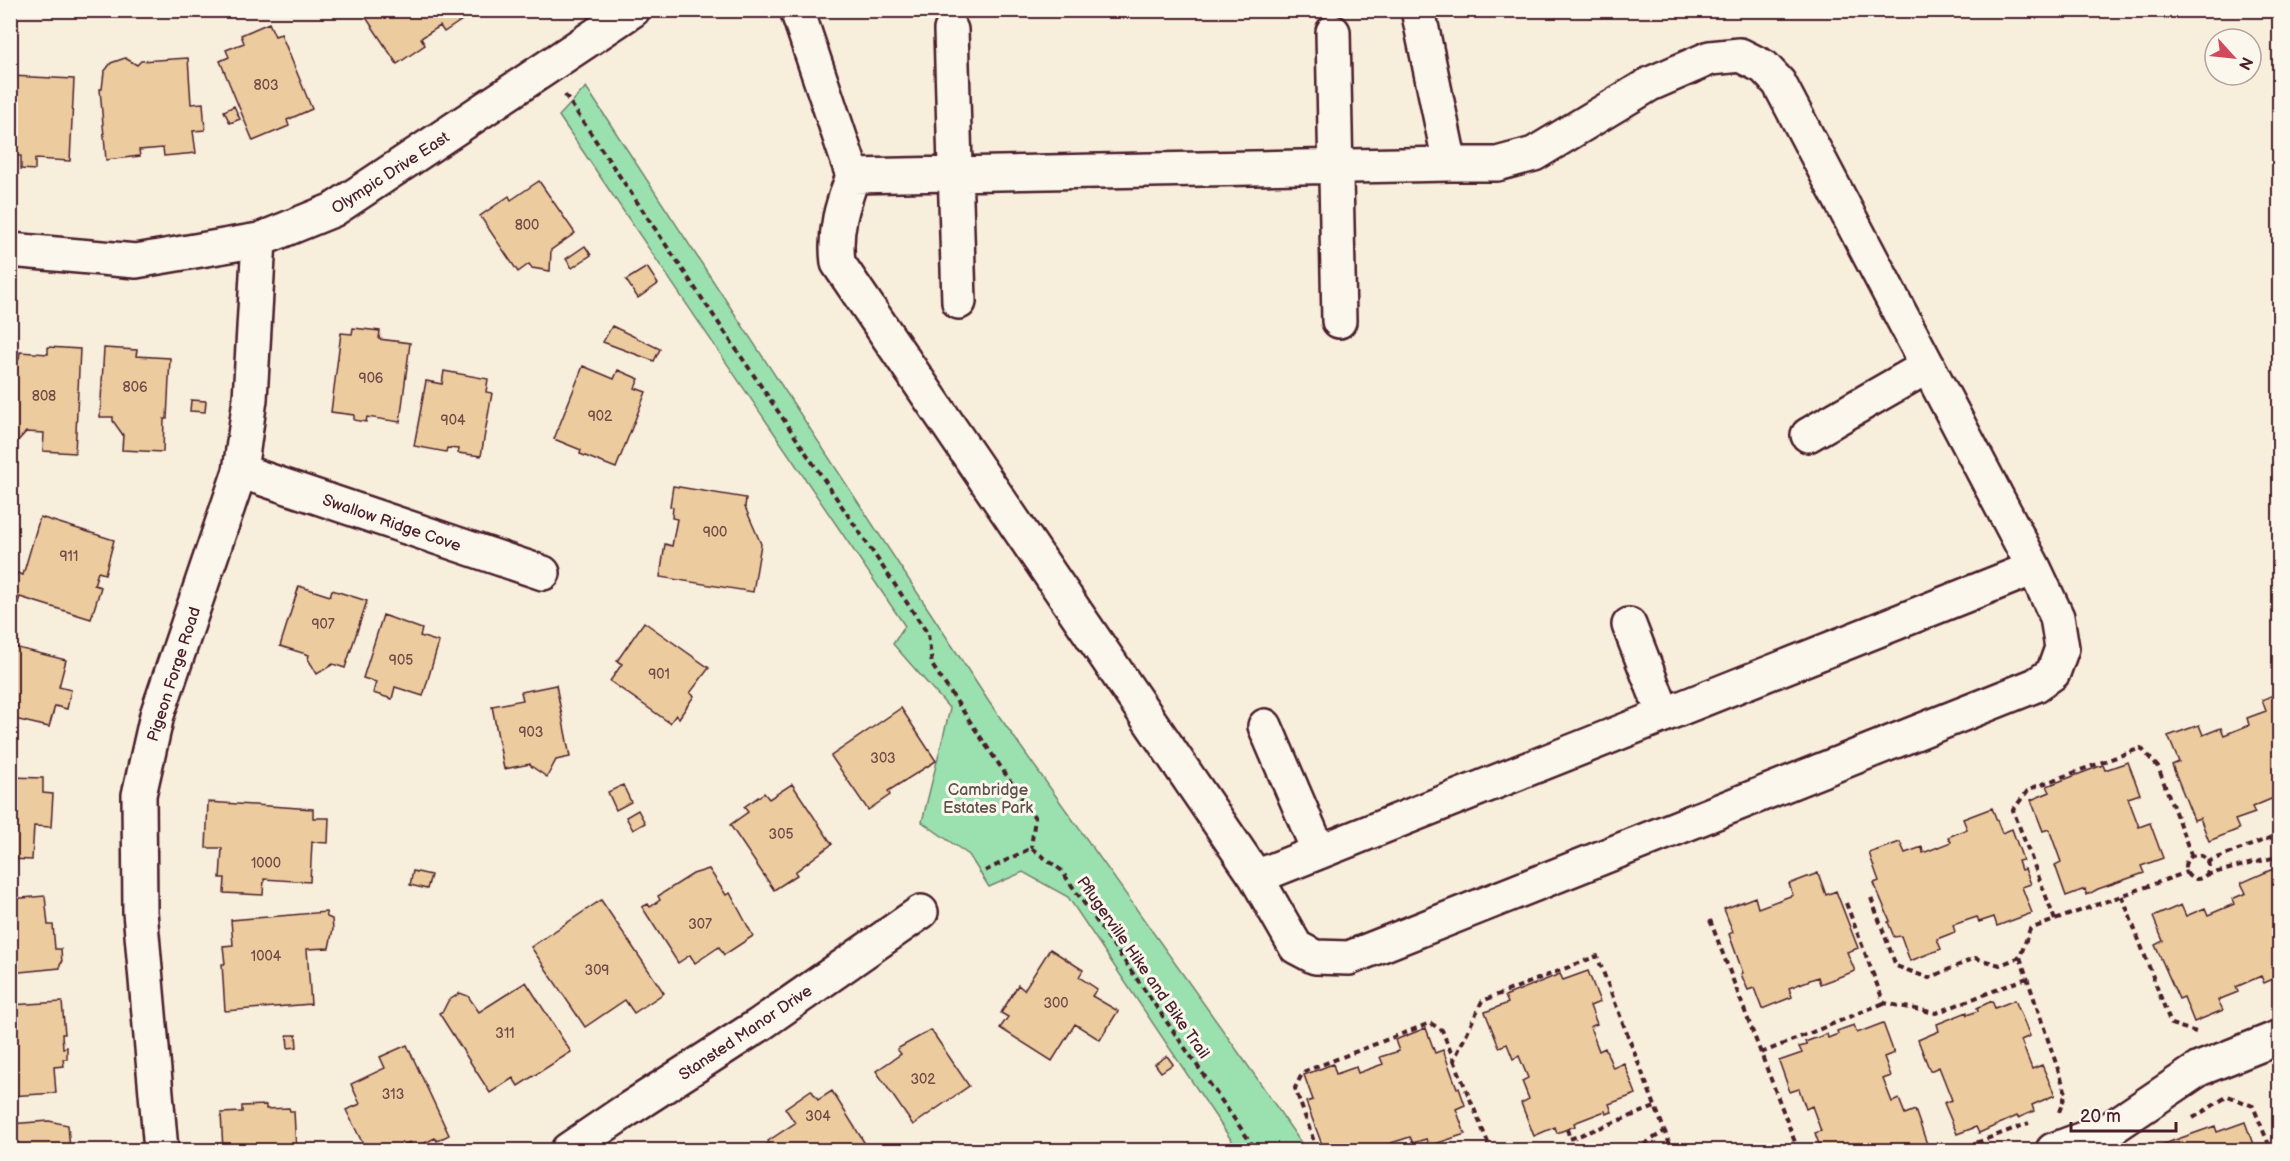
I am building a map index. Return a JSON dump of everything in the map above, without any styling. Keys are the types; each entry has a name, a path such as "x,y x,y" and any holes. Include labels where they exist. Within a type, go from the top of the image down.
{"street":[{"name":"Olympic Drive East","path":"10,250 136,261 258,240 333,210 633,10"},
{"path":"796,10 854,176 841,211 836,243 838,263 1256,878 1296,947 1315,957 1349,958 2036,685 2053,673 2062,648 2057,616 2034,568 1779,83 1764,67 1740,55 1710,58 1650,84 1533,154 1497,164 854,176"},
{"path":"1418,10 1450,164"},
{"path":"951,30 959,302"},
{"path":"1334,32 1339,321"},
{"name":"Pigeon Forge Road","path":"161,1150 140,912 139,795 157,715 240,471 250,399 258,240"},
{"path":"1808,435 1928,366"},
{"name":"Swallow Ridge Cove","path":"240,471 543,573"},
{"path":"1256,878 2034,568"},
{"path":"1629,626 1664,715"},
{"path":"1265,726 1319,852"},
{"name":"Stansted Manor Drive","path":"568,1150 759,1025 921,912"},
{"path":"2053,1150 2110,1129 2199,1069 2280,1037"}],"path":[{"path":"573,106 928,634 932,665 1035,818 1031,848 985,871"},
{"path":"2055,920 2013,810 2029,789 2141,748 2158,767 2192,857"},
{"path":"2208,862 2280,834"},
{"name":"Pflugerville Hike and Bike Trail","path":"1031,848 1061,870 1256,1150"},
{"path":"2187,872 2196,879 2280,855"},
{"path":"2187,872 2187,861 2192,857 2200,856 2208,862 2206,875"},
{"path":"2049,1116 2059,1112 2066,1093 2020,957 2030,929 2187,872"},
{"path":"2122,896 2171,1024 2201,1034"},
{"path":"1871,898 1896,966 1929,978 1976,958 2000,965 2020,957"},
{"path":"1846,903 1884,1003"},
{"path":"1710,920 1798,1150"},
{"path":"1454,1060 1482,1001 1597,956 1672,1150"},
{"path":"1761,1053 1884,1003 1936,1013 2027,978"},
{"path":"1317,1150 1295,1088 1303,1072 1430,1023 1442,1030 1491,1150"},
{"path":"2190,1120 2229,1096 2253,1106 2271,1150"},
{"path":"1567,1129 1570,1139 1655,1107"},
{"path":"1957,1150 2038,1119"},
{"path":"1635,1150 1665,1131"}],"green space":[{"name":"Cambridge Estates Park","path":"586,87 989,702 1306,1150 1238,1150 1068,897 1023,872 989,887 969,855 922,822 950,709 893,644 905,626 559,116"}],"building":[{"path":"361,10 469,10 471,14 444,32 440,26 421,38 425,45 397,64"},
{"path":"269,23 275,36 281,34 312,109 287,120 289,126 253,141 220,61 229,57 226,50 244,43 241,35"},
{"path":"125,58 137,65 141,61 188,58 191,104 203,103 205,130 193,131 196,153 164,156 163,148 139,150 140,156 106,160 100,89 102,89 104,72 111,63"},
{"path":"10,76 74,79 70,161 35,159 35,170 21,169 21,156 10,156"},
{"path":"234,106 240,119 230,123 224,111"},
{"path":"539,181 575,233 551,250 550,271 532,268 529,264 518,272 480,216 509,196 511,200"},
{"path":"585,246 591,255 572,268 566,259"},
{"path":"647,267 658,284 638,298 626,280"},
{"path":"612,326 660,349 654,361 603,342"},
{"path":"353,328 380,331 379,339 410,343 400,422 367,417 366,422 354,420 354,415 331,412 341,333 352,334"},
{"path":"48,347 80,349 75,453 43,451 44,433 26,432 12,447 10,446 10,358 19,359 20,352 48,354"},
{"path":"104,348 137,350 136,356 170,358 163,452 122,450 123,435 113,421 113,417 100,417"},
{"path":"583,366 614,379 618,370 639,379 635,388 646,392 616,468 580,454 581,450 554,439"},
{"path":"444,371 488,379 486,392 492,393 481,456 458,453 459,449 447,448 446,452 414,446 426,381 442,384"},
{"path":"191,400 206,401 205,412 190,411"},
{"path":"673,486 746,498 745,507 761,544 753,592 660,577 665,544 672,546 677,519 672,518 673,507 670,506"},
{"path":"40,517 114,540 105,574 98,572 94,585 101,587 91,619 20,597 18,602 10,600 10,571 23,575"},
{"path":"299,586 330,596 332,590 367,601 345,668 333,664 317,674 308,659 309,655 280,646"},
{"path":"383,615 422,629 420,636 439,642 423,696 395,687 392,699 373,693 376,682 363,678"},
{"path":"644,622 709,668 690,693 694,696 679,718 676,715 670,723 610,681 622,664 617,661"},
{"path":"10,646 66,660 59,687 71,690 67,709 55,706 49,727 10,718"},
{"path":"556,685 570,757 556,760 547,777 530,764 504,769 492,706 523,700 521,692"},
{"path":"2280,692 2280,803 2276,797 2252,807 2255,813 2235,820 2239,829 2209,841 2200,818 2194,820 2172,765 2179,762 2168,736 2199,725 2203,735 2221,728 2224,735 2249,725 2247,718 2266,711 2262,700"},
{"path":"901,708 936,761 888,791 890,795 868,810 831,756"},
{"path":"2128,762 2140,794 2128,798 2139,827 2150,823 2163,858 2141,866 2144,873 2087,895 2085,889 2066,896 2055,865 2061,862 2049,829 2043,831 2031,800 2050,792 2047,786 2103,765 2105,770"},
{"path":"10,777 43,778 43,793 53,794 51,827 34,826 32,860 10,859"},
{"path":"792,784 832,844 795,872 797,875 774,890 730,825 748,812 744,807 764,793 769,799"},
{"path":"623,785 631,802 616,810 608,792"},
{"path":"208,802 313,809 313,818 329,818 328,843 312,842 310,882 264,879 263,895 224,893 225,878 220,878 222,848 206,848"},
{"path":"1992,808 2002,833 2012,829 2023,860 2018,861 2021,870 2025,869 2031,884 2022,887 2032,913 1997,926 1994,917 1979,922 1977,917 1953,925 1955,932 1937,939 1941,949 1910,961 1901,936 1894,937 1888,922 1890,921 1874,883 1879,881 1869,853 1900,842 1905,853 1922,847 1923,853 1951,842 1948,837 1967,829 1963,819"},
{"path":"638,810 645,823 633,830 626,817"},
{"path":"709,869 726,895 730,893 753,936 724,955 719,947 695,963 690,955 678,963 642,907 648,904 650,907 660,900 658,896 693,874"},
{"path":"2273,869 2280,883 2280,976 2264,983 2261,976 2236,987 2238,992 2218,1000 2223,1010 2194,1022 2184,997 2179,999 2155,945 2163,941 2153,917 2181,905 2186,916 2205,908 2208,915 2234,904 2232,899 2246,893 2241,883"},
{"path":"413,871 431,875 427,889 410,885"},
{"path":"1818,873 1826,895 1836,891 1858,948 1847,952 1855,971 1820,984 1818,977 1789,988 1792,997 1762,1009 1754,988 1748,990 1741,974 1743,973 1729,934 1733,932 1724,909 1755,897 1758,908 1793,895 1789,884"},
{"path":"45,896 48,925 53,925 55,949 61,949 60,968 10,973 10,899"},
{"path":"601,900 664,993 634,1013 625,1000 585,1027 531,947"},
{"path":"326,912 327,917 332,919 333,929 329,948 307,949 311,1004 225,1011 223,946 233,945 231,920"},
{"path":"1050,949 1083,970 1079,977 1097,989 1092,996 1118,1011 1100,1040 1075,1024 1052,1061 1000,1028 1008,1017 1001,1013 1018,985 1024,990"},
{"path":"1588,971 1600,1002 1590,1006 1597,1024 1590,1027 1599,1051 1605,1048 1613,1068 1624,1063 1636,1094 1609,1104 1612,1112 1606,1114 1605,1111 1574,1123 1575,1126 1557,1133 1555,1127 1534,1136 1521,1103 1529,1099 1522,1081 1528,1078 1519,1056 1513,1059 1507,1044 1499,1047 1485,1012 1508,1003 1505,996 1560,974 1563,980"},
{"path":"526,982 571,1052 518,1086 513,1078 490,1093 439,1013 443,1011 448,1001 460,993 468,996 479,1012"},
{"path":"2015,1000 2030,1036 2021,1040 2032,1069 2042,1065 2055,1095 2032,1105 2034,1111 2018,1118 2017,1116 1979,1133 1976,1127 1957,1134 1944,1103 1952,1100 1939,1067 1930,1071 1918,1040 1939,1031 1937,1024 1967,1012 1967,1015 1978,1011 1977,1008 1992,1001 1995,1008"},
{"path":"62,1002 65,1034 62,1034 63,1048 67,1047 67,1059 63,1059 64,1066 54,1067 56,1093 10,1096 10,1005"},
{"path":"1883,1023 1894,1053 1884,1057 1891,1076 1883,1079 1892,1102 1899,1099 1905,1114 1915,1110 1927,1144 1910,1150 1821,1150 1815,1133 1821,1131 1812,1106 1806,1109 1799,1089 1790,1092 1779,1061 1802,1053 1799,1047 1807,1045 1805,1042 1827,1034 1828,1038 1838,1034 1837,1031 1854,1025 1857,1033"},
{"path":"1426,1028 1435,1053 1443,1050 1457,1088 1459,1088 1465,1105 1456,1109 1465,1134 1429,1146 1426,1139 1413,1143 1410,1137 1385,1145 1387,1150 1324,1150 1306,1102 1313,1100 1304,1075 1333,1064 1336,1074 1356,1067 1358,1073 1383,1064 1380,1057 1399,1051 1395,1040"},
{"path":"931,1030 969,1086 913,1125 876,1071 901,1054 897,1049"},
{"path":"287,1035 296,1035 297,1047 288,1048"},
{"path":"407,1045 449,1135 437,1141 435,1138 413,1149 410,1142 401,1146 403,1150 366,1150 346,1110 360,1104 351,1084 385,1068 380,1057"},
{"path":"1167,1056 1173,1064 1161,1072 1155,1064"},
{"path":"811,1090 818,1100 832,1091 869,1150 758,1150 795,1123 785,1108"},
{"path":"266,1105 266,1109 289,1108 290,1111 294,1111 296,1150 223,1150 221,1113 242,1112 242,1106"},
{"path":"49,1121 68,1125 70,1150 10,1150 10,1124"},
{"path":"2245,1122 2255,1150 2164,1150 2161,1145 2215,1126 2217,1132"}]}
